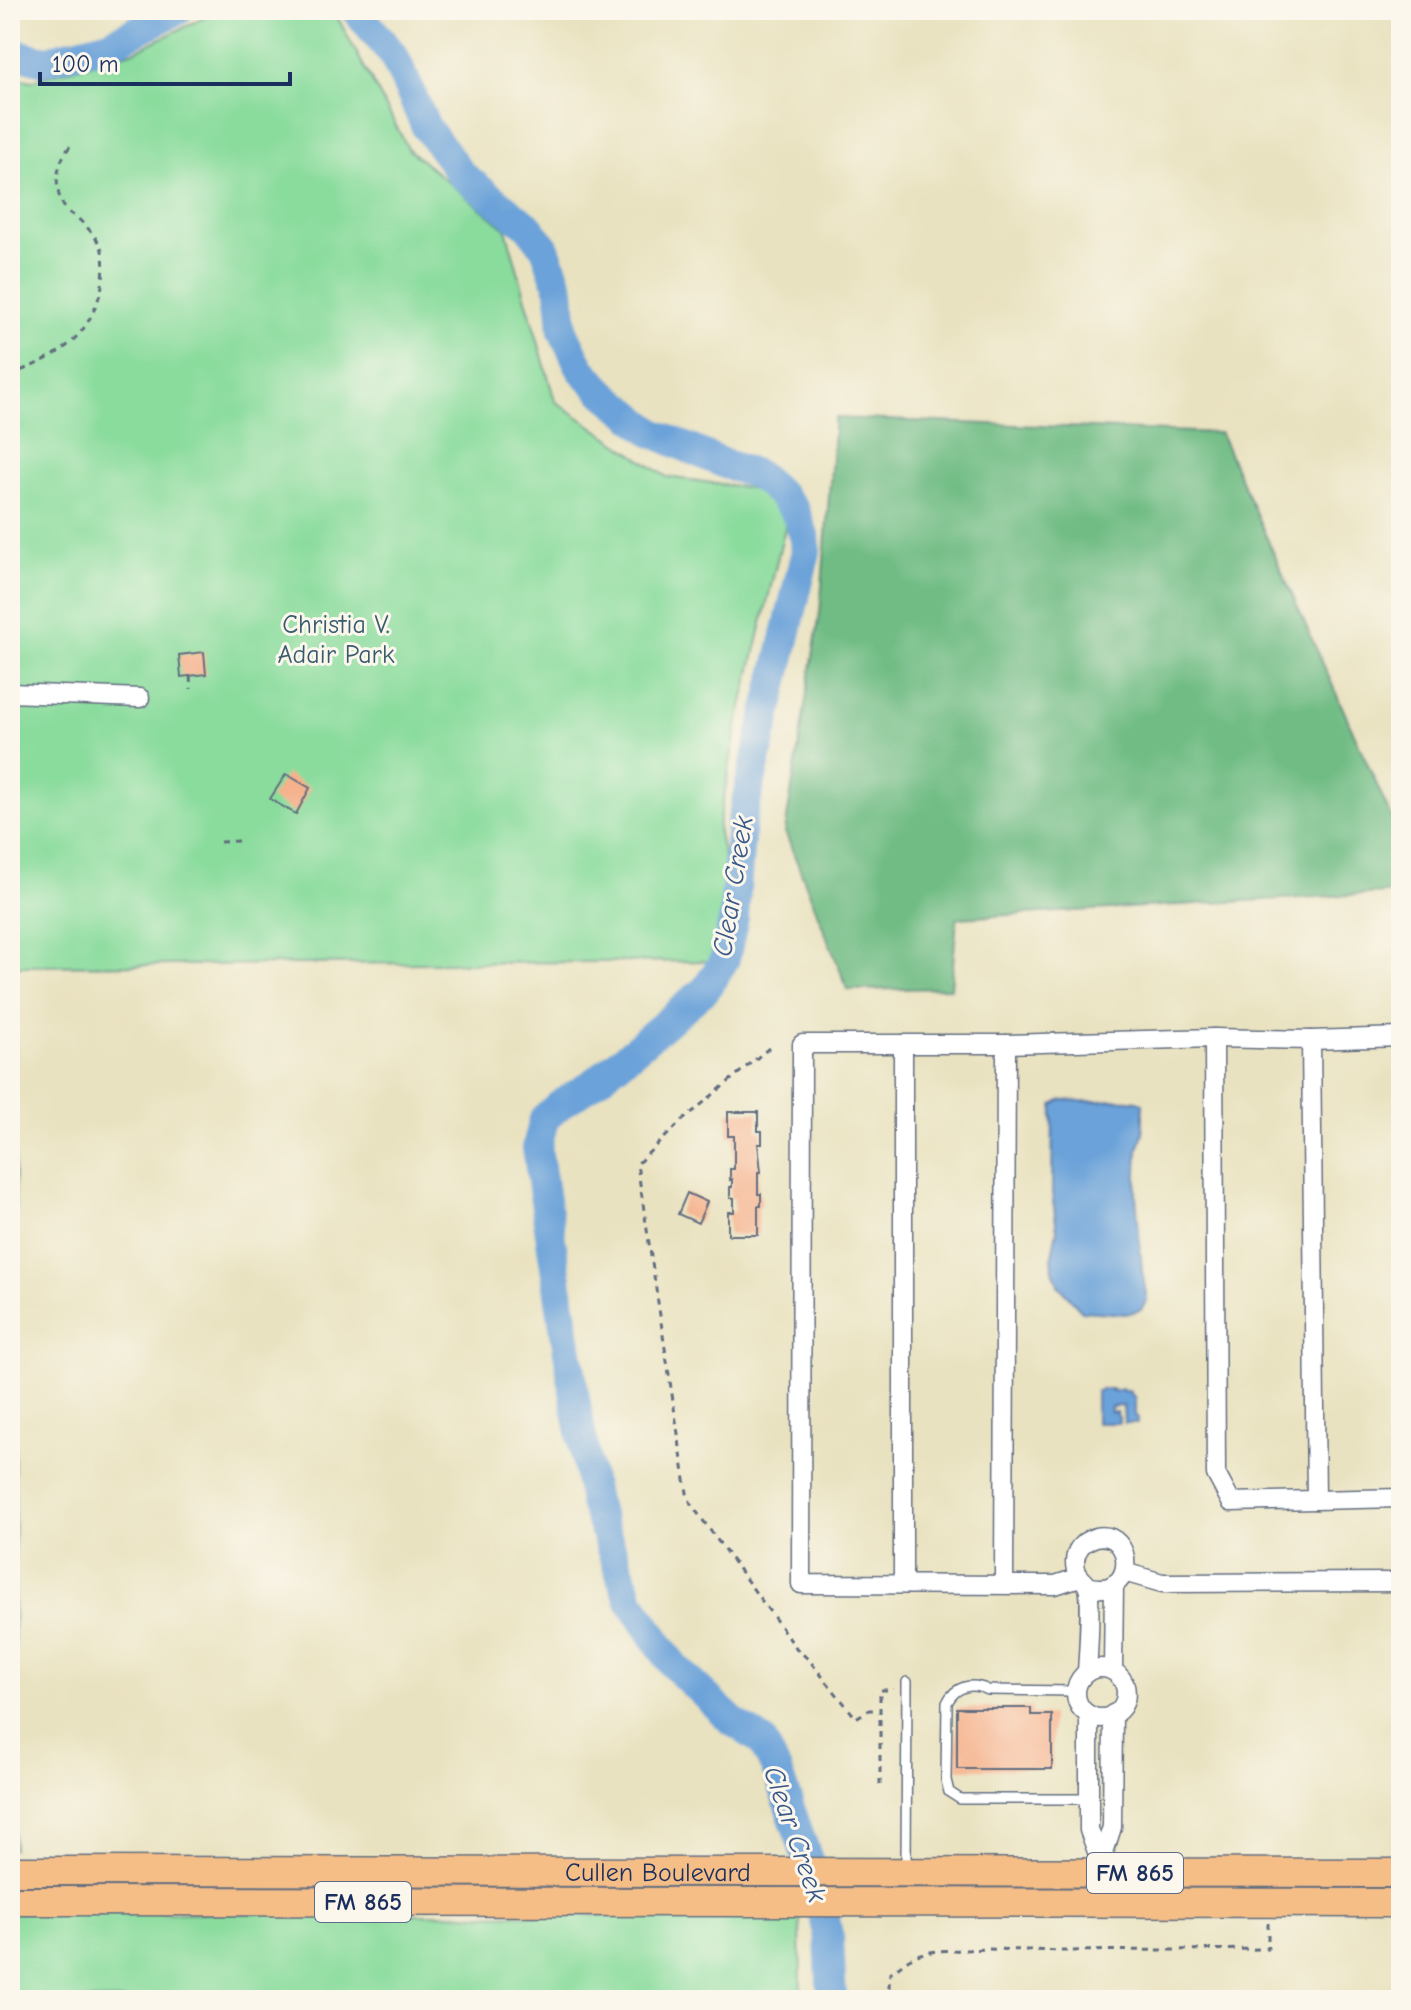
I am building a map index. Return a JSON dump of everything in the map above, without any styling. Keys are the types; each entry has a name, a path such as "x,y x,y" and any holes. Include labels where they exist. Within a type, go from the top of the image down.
{"main road":[{"name":"Cullen Boulevard","path":"10,1871 709,1873 1101,1868 1401,1873"},
{"path":"122,1901 141,1892 153,1891 307,1888 317,1883 320,1872"},
{"name":"Cullen Boulevard","path":"10,1901 1401,1903"}],"street":[{"path":"10,693 140,698"},
{"path":"1401,1037 802,1044 801,1584 1055,1585 1083,1581 1104,1588 1119,1578 1162,1583 1401,1582"},
{"path":"1214,1038 1216,1474 1231,1502 1401,1498"},
{"path":"1311,1040 1316,1500"},
{"path":"903,1044 903,1584"},
{"path":"1004,1585 1006,1044"},
{"path":"1087,1672 1089,1605 1075,1564 1080,1547 1086,1541 1102,1537 1117,1543 1126,1558 1119,1578 1113,1671"},
{"path":"1095,1669 1113,1671 1123,1682 1122,1706 1102,1718 1089,1715 1077,1701 1076,1691 1081,1677 1095,1669"},
{"path":"1101,1903 1101,1868 1112,1827 1113,1714"},
{"path":"1089,1715 1089,1830 1101,1868"}],"lane":[{"path":"906,1872 907,1682"},
{"path":"1076,1691 988,1690 968,1686 953,1693 947,1703 947,1787 953,1796 960,1799 1088,1799"}],"path":[{"path":"10,375 47,360 69,344 86,326 103,284 100,247 86,227 68,212 58,194 60,164 73,143"},
{"path":"190,676 191,689"},
{"path":"220,842 238,841"},
{"path":"769,1048 684,1119 637,1164 689,1499 797,1649 856,1718 869,1710 880,1710"},
{"path":"880,1785 880,1690 896,1690"},
{"path":"888,2000 890,1973 909,1959 936,1951 1268,1949 1268,1903"}],"green space":[{"name":"Christia V. Adair Park","path":"220,10 334,11 409,150 506,229 555,401 667,477 756,489 789,511 736,731 718,828 730,890 721,961 15,966 14,1849 10,1849 10,76 31,81 135,51"},
{"path":"835,418 1220,433 1401,839 1401,892 957,918 951,988 848,990 785,832 820,612"},
{"path":"10,1912 800,1916 801,2000 10,2000"}],"water":[{"path":"1062,1100 1143,1103 1136,1195 1147,1300 1141,1310 1126,1314 1082,1311 1058,1285 1052,1255 1057,1230 1052,1193 1053,1105"},
{"path":"1096,1391 1129,1391 1135,1398 1138,1423 1124,1423 1123,1406 1111,1407 1111,1412 1117,1412 1119,1423 1096,1423"}],"building":[{"path":"204,652 206,674 181,677 179,655"},
{"path":"286,774 310,788 296,814 270,799"},
{"path":"728,1112 758,1112 762,1144 758,1144 761,1172 758,1172 758,1194 761,1194 761,1206 758,1206 758,1235 728,1235 728,1212 734,1212 734,1198 730,1198 730,1169 734,1169 734,1136 728,1136"},
{"path":"687,1193 707,1202 698,1223 678,1214"},
{"path":"957,1708 1031,1708 1031,1715 1052,1715 1052,1769 957,1769"}],"waterway":[{"name":"Clear Creek","path":"10,52 44,61 110,44 178,10"},
{"name":"Clear Creek","path":"356,10 394,56 426,127 462,175 528,226 545,248 560,290 563,331 581,369 605,394 653,433 758,475 795,511 804,535 806,551 741,823 734,917 725,959 706,989 627,1056 544,1119 537,1148 594,1502 630,1600 673,1665 732,1721 762,1741 777,1771 815,1880 829,1938 832,2000"}]}
